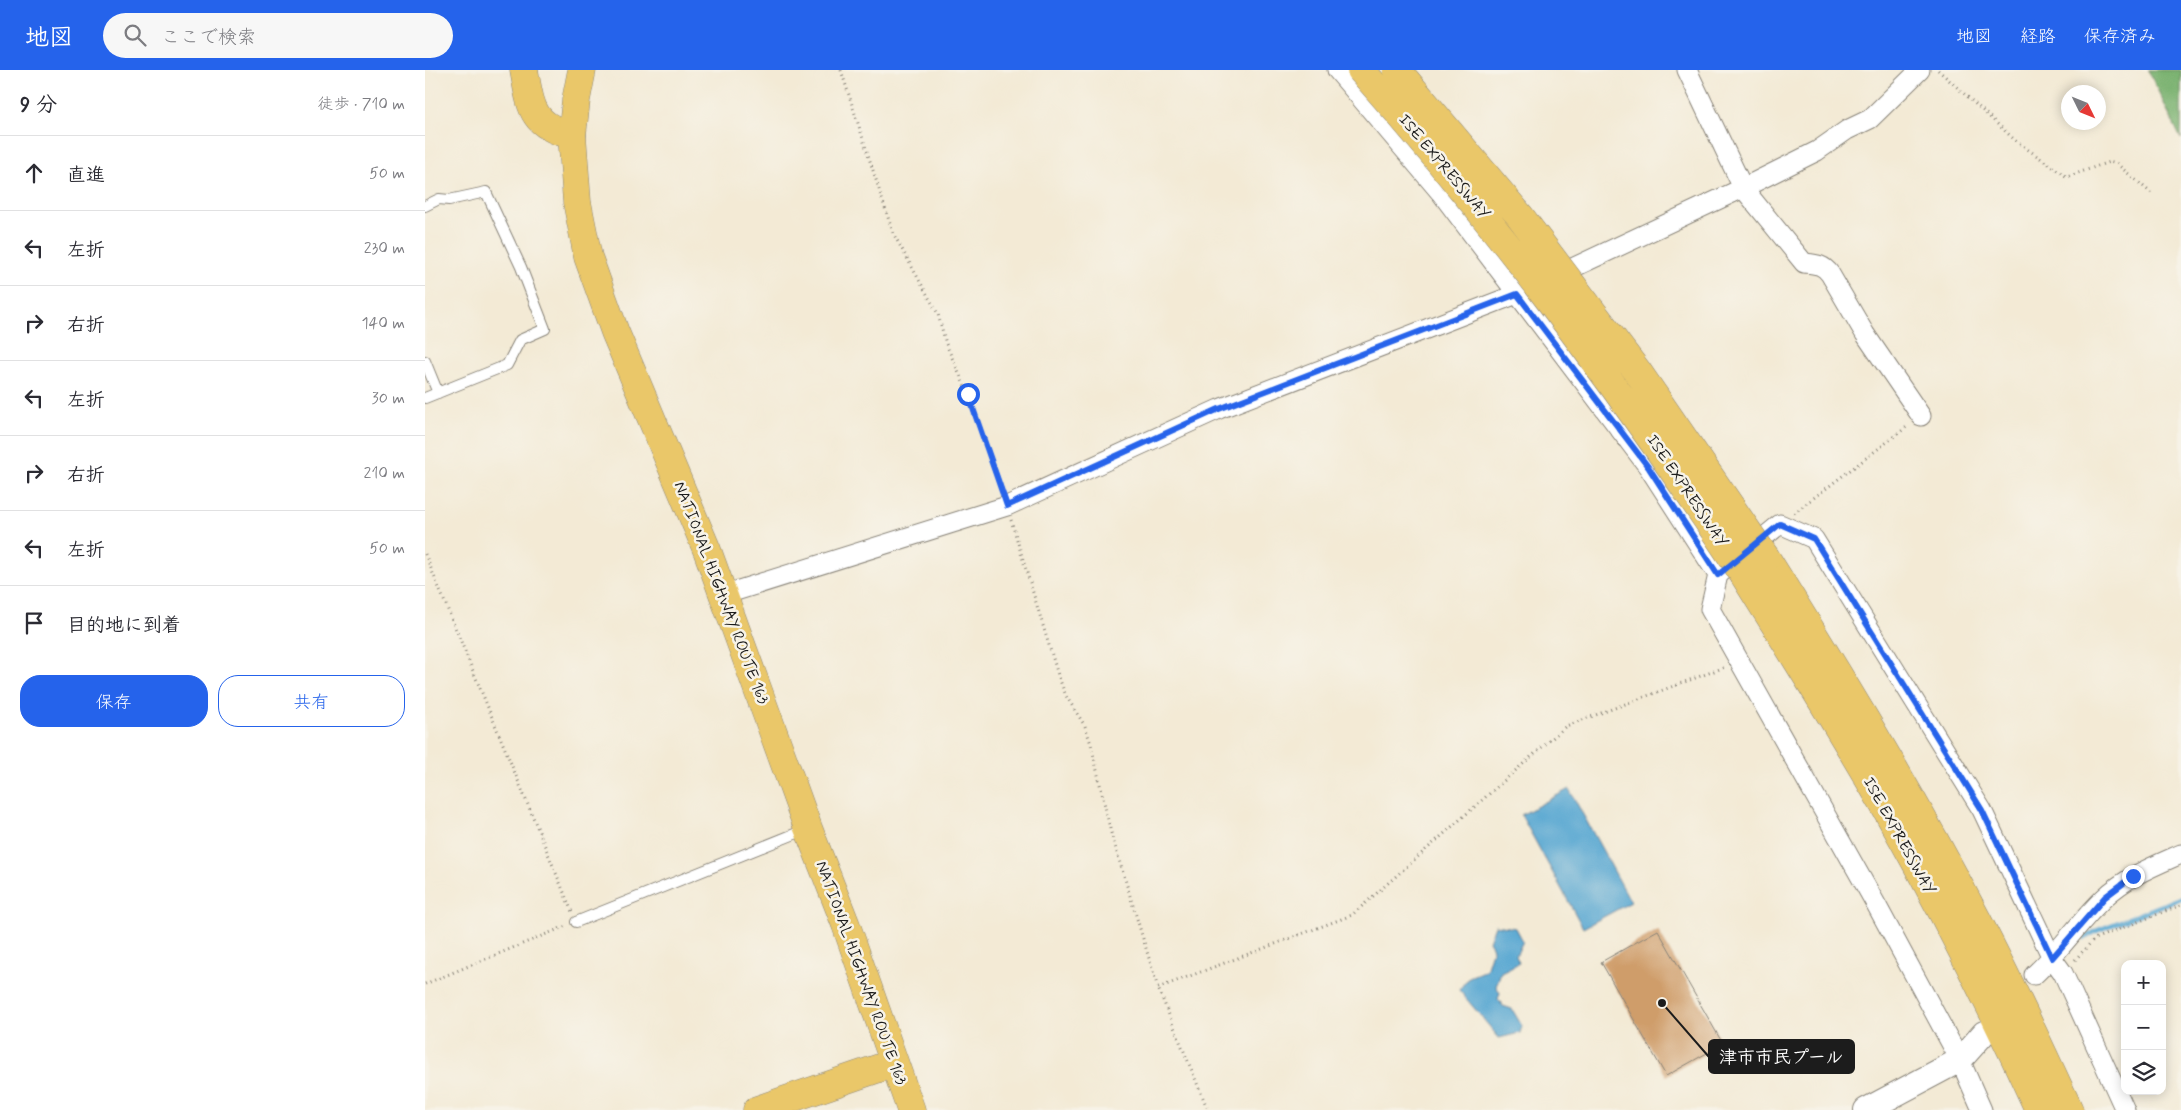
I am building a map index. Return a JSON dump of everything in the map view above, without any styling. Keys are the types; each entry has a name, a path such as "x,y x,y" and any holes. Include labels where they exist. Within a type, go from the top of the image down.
{"main road":[{"path":"524,70 534,111 542,124 555,131 572,135"},
{"name":"NATIONAL HIGHWAY ROUTE 163","path":"582,70 572,135 577,202 588,257 615,332 687,500 723,595 808,828 846,925 911,1110"},
{"name":"ISE EXPRESSWAY","path":"1361,70 1409,124 1498,233 1611,380 1731,575 1816,691 1889,814 1948,924 2010,1047 2039,1110"},
{"name":"ISE EXPRESSWAY","path":"1397,70 1520,216 1632,365 1766,558 1911,798 1973,911 2069,1110"},
{"path":"757,1110 895,1063"}],"street":[{"path":"1337,70 1441,193 1731,575"},
{"path":"1687,70 1743,188 1804,263 1819,265 1830,274 1865,334 1921,416"},
{"path":"723,595 1007,506 1219,409 1517,294 1743,188 1817,151 1847,130 1870,119 1920,70"},
{"path":"1982,1110 1960,1060 1877,906 1710,609 1731,575 1780,524 1814,539 1982,810 2125,1110"},
{"path":"2034,974 2057,966 2105,897 2133,876 2181,854"},
{"path":"1866,1110 1960,1060 1984,1033"}],"lane":[{"path":"425,206 439,199 449,200 486,192 521,267 545,330 520,340 507,365 425,398"},
{"path":"425,362 438,393"},
{"path":"576,922 808,828"}],"path":[{"path":"841,70 893,233 938,314 946,344 968,394 1007,506 1057,675 1066,696 1085,726 1091,744 1111,833 1158,988 1208,1110"},
{"path":"1938,70 2016,142 2067,177 2109,162 2117,164 2151,193"},
{"path":"1780,524 1921,416"},
{"path":"425,554 576,922 425,984"},
{"path":"1158,988 1352,915 1566,726 1740,662"},
{"path":"2057,966 2094,939 2181,905"}],"green space":[{"path":"2148,70 2181,70 2181,139"}],"water":[{"path":"1569,789 1631,902 1583,928 1521,815"},
{"path":"1495,925 1516,928 1523,941 1516,956 1519,963 1501,972 1496,986 1500,993 1498,999 1503,1006 1512,1009 1522,1026 1520,1033 1499,1038 1459,990 1469,977 1486,970 1493,948 1489,941"}],"building":[{"path":"1658,930 1723,1044 1666,1076 1601,962"}],"waterway":[{"path":"2085,938 2096,931 2181,898"}],"place":[{"name":"津市市民プール","path":"1662,1003"}],"route":[{"path":"968,394 1007,506 1219,409 1517,294 1649,468 1718,575 1780,524 1814,539 1982,810 2052,958 2105,897 2133,876"}]}
